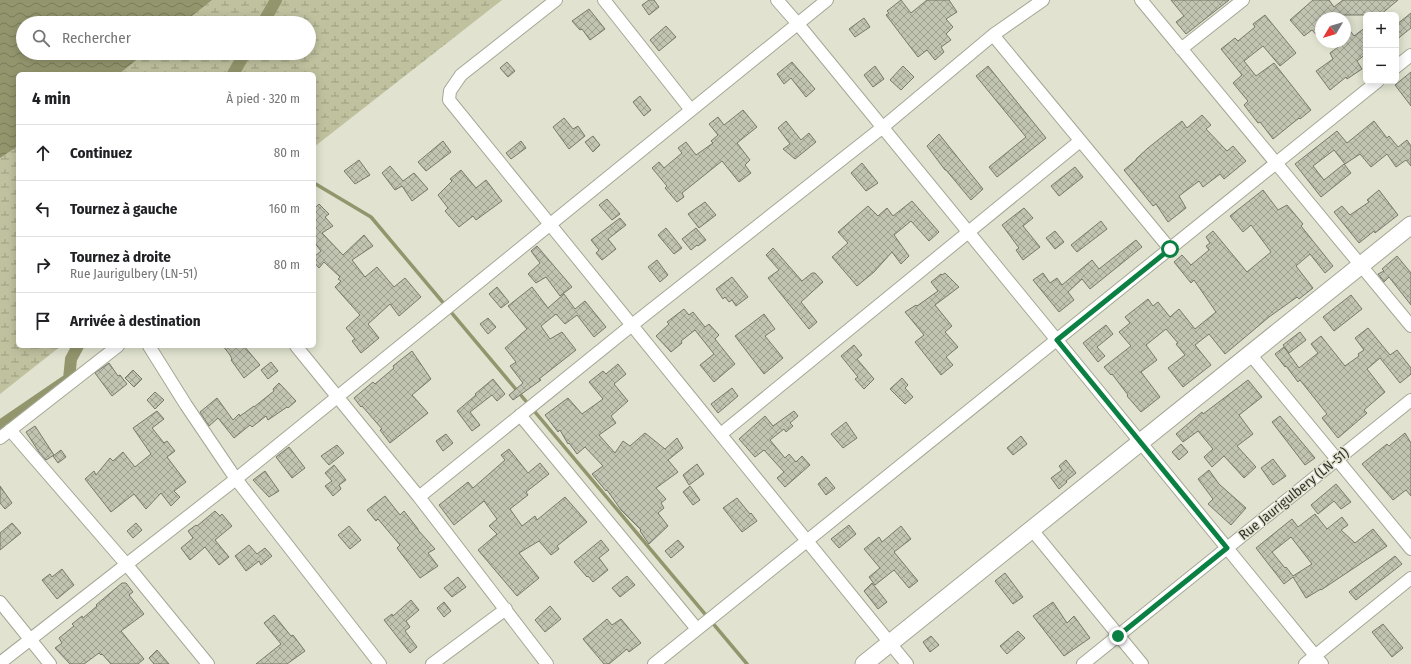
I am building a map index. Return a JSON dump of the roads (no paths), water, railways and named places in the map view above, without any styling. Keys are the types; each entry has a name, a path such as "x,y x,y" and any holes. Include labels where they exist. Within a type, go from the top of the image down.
{"street":[{"path":"556,0 461,75 450,91 449,100 907,664"},
{"path":"604,0 691,110"},
{"path":"777,0 883,127 1319,660"},
{"path":"0,663 236,479 828,0"},
{"path":"419,497 632,325 883,127 993,35 1043,0"},
{"path":"1140,0 1411,326"},
{"path":"1182,49 1243,0"},
{"path":"993,35 1170,249"},
{"path":"1399,65 1411,55"},
{"path":"654,664 1374,84"},
{"path":"721,434 1080,141"},
{"path":"864,664 891,644 1411,225"},
{"path":"0,438 115,348"},
{"path":"150,348 186,405 236,479 380,664"},
{"path":"298,348 419,497 547,664"},
{"path":"1250,354 1411,548"},
{"name":"Rue Jaurigulbery (LN-51)","path":"1083,664 1411,400"},
{"path":"520,416 697,629"},
{"path":"10,430 126,565 208,664"},
{"path":"1032,530 1142,664"},
{"path":"1305,664 1319,660 1411,578"},
{"path":"0,602 50,664"},
{"path":"432,664 506,609"}],"water":[{"path":"0,0 212,0 192,16 16,16 16,60 136,60 121,72 16,72 16,147 0,158"}],"waterway":[{"path":"267,16 276,0"},
{"path":"234,72 241,60"},
{"path":"316,184 371,217 747,664"},
{"path":"0,426 69,379 71,359 77,348"}]}
